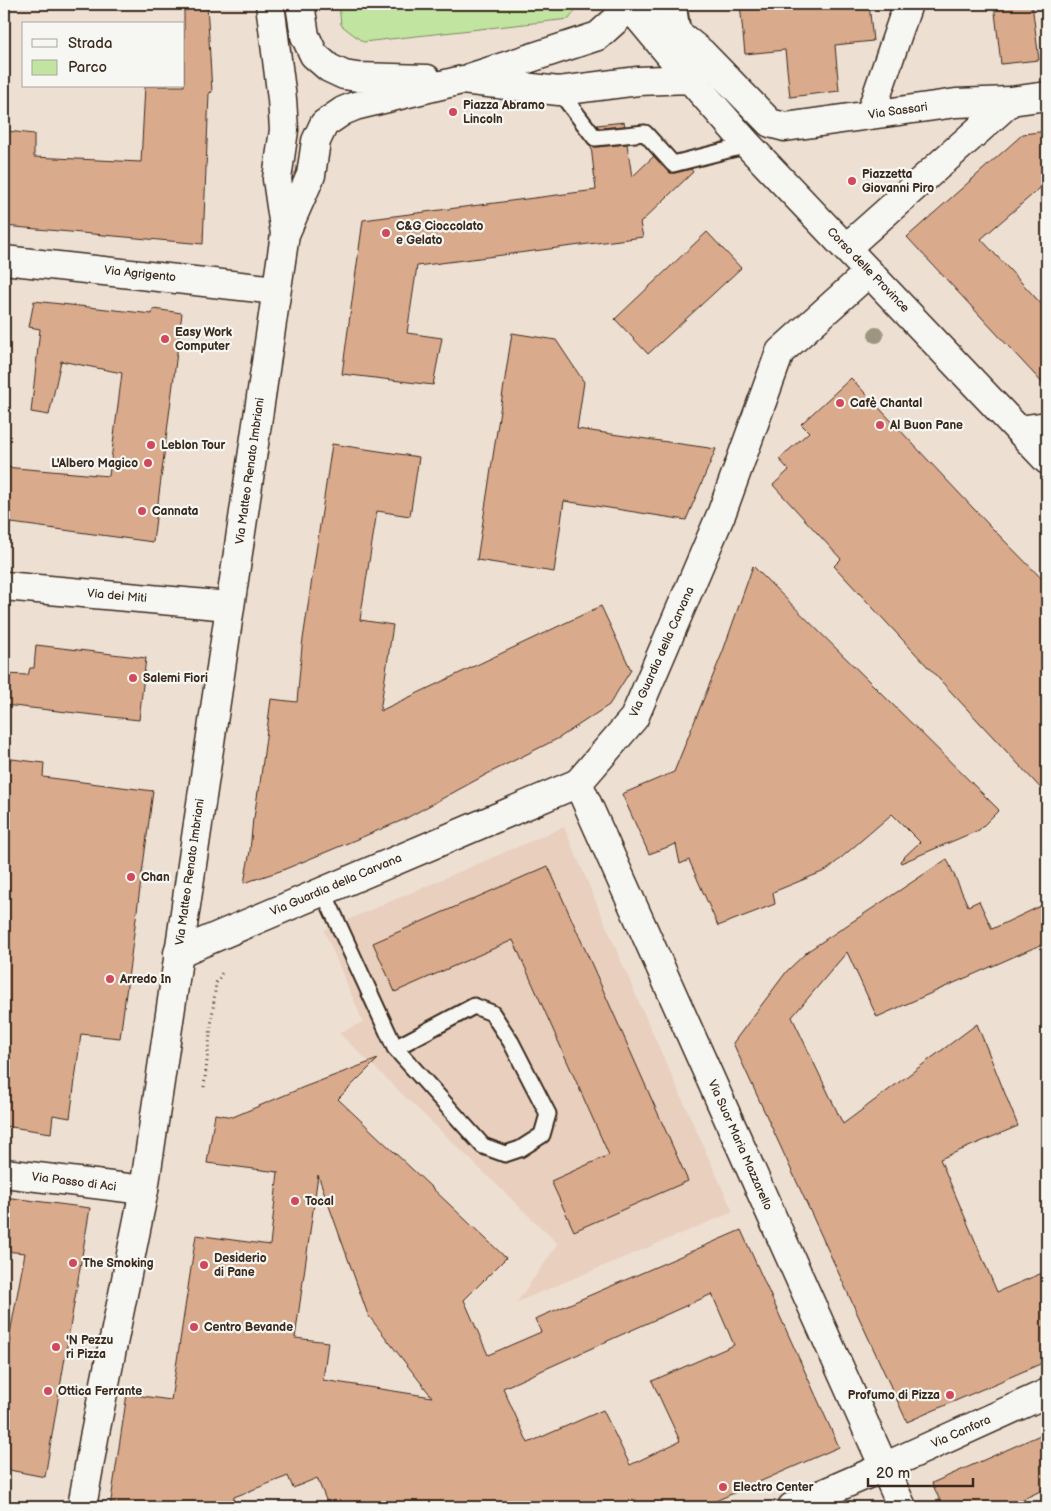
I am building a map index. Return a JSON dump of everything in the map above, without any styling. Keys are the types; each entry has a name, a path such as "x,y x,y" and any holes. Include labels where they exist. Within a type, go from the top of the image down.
{"street":[{"path":"270,4 282,99 284,130 277,179 285,234"},
{"path":"300,4 305,36 314,55 329,68 344,75 462,80 559,91 638,81 690,79"},
{"path":"870,115 908,4"},
{"path":"285,234 310,175 316,142 324,124 343,111 355,106 462,80 598,36 634,5 683,36"},
{"name":"Corso delle Province","path":"634,5 690,79 748,145 1047,460"},
{"name":"Via Sassari","path":"683,36 770,123 784,127 956,103 1011,101 1047,96"},
{"path":"846,248 1011,101"},
{"name":"Via Matteo Renato Imbriani","path":"82,1507 144,1190 285,234"},
{"name":"Via Agrigento","path":"4,260 276,290"},
{"name":"Via Guardia della Carvana","path":"178,953 578,783 634,718 722,512 780,352 869,272"},
{"path":"1019,430 1047,426"},
{"name":"Via dei Miti","path":"4,586 229,606"},
{"name":"Via Suor Maria Mazzarello","path":"578,783 902,1507"},
{"name":"Via Passo di Aci","path":"4,1173 144,1190"},
{"name":"Via Canfora","path":"792,1507 1047,1393"}],"lane":[{"path":"678,4 683,36"},
{"path":"559,91 595,138 645,133 674,164 748,145"},
{"path":"323,891 395,1048 483,1146 505,1154 520,1148 542,1135 548,1114 511,1042 492,1013 474,1006 395,1048"}],"path":[{"path":"204,1087 216,983 220,974 227,966"}],"shaded area":[{"path":"564,827 640,1005 733,1212 517,1302 558,1244 339,1033 363,1022 324,930"}],"green space":[{"path":"339,4 577,4 578,7 569,19 363,42 341,25"}],"building":[{"path":"184,4 207,4 212,92 209,93 203,244 4,226 4,150 7,131 34,134 34,157 141,162 145,88 185,88"},
{"path":"740,4 869,4 873,41 835,45 839,91 790,97 785,50 745,54"},
{"path":"994,4 1032,4 1039,60 1001,64"},
{"path":"624,122 625,126 599,128 597,125"},
{"path":"1047,131 1047,182 981,239 1047,310 1047,388 907,237 1023,134"},
{"path":"627,144 632,177 654,156 670,173 691,169 693,172 640,223 643,237 417,266 407,333 442,338 433,385 342,374 363,220 596,190 591,146"},
{"path":"707,232 741,268 648,354 615,319"},
{"path":"34,301 152,314 153,309 182,313 153,542 4,522 4,467 109,476 122,373 61,361 49,415 31,412 40,329 29,327"},
{"path":"512,333 556,340 584,382 577,429 716,449 686,520 564,501 554,572 477,560"},
{"path":"851,378 1047,584 1047,795 834,566 841,559 773,485 789,470 779,459 809,432 801,424"},
{"path":"332,444 419,457 410,516 377,511 360,620 393,625 380,711 601,606 631,670 609,705 559,738 489,773 403,820 283,870 244,883 271,699 297,702 302,646"},
{"path":"753,566 999,810 979,830 901,863 900,861 920,842 892,814 827,870 773,892 775,904 718,926 689,860 680,864 676,844 649,854 622,794 674,772 723,651"},
{"path":"36,645 146,658 139,720 4,705 4,674 28,675 30,668 34,668"},
{"path":"4,758 44,763 43,777 153,791 120,1038 81,1034 70,1118 53,1115 51,1133 4,1126"},
{"path":"947,859 968,906 979,901 992,929 1047,903 1047,942 877,1017 847,952 792,1017 843,1124 977,1024 1018,1126 940,1159 997,1292 1047,1271 1047,1361 907,1422 733,1043 787,971 808,951"},
{"path":"548,866 688,1181 574,1231 551,1181 609,1155 513,940 395,992 373,943"},
{"path":"378,1059 338,1099 506,1258 464,1300 488,1355 541,1332 535,1319 741,1230 839,1447 702,1507 329,1507 317,1478 293,1488 288,1476 234,1497 233,1507 110,1507 127,1394 171,1400 196,1235 270,1245 278,1172 207,1163 215,1114 233,1117","holes":["318,1175 368,1315 432,1397 323,1380 328,1342 295,1338","712,1294 734,1345 652,1381 680,1441 630,1465 603,1410 528,1443 503,1388"]},
{"path":"4,1197 90,1208 45,1477 4,1469 4,1379 11,1339 9,1339 25,1253 4,1251"},
{"path":"1047,1432 1047,1488 1006,1507 943,1507 932,1483"}],"place":[{"name":"Piazza Abramo Lincoln","path":"453,112"},
{"name":"Piazzetta Giovanni Piro","path":"852,181"},
{"name":"C&G Cioccolato e Gelato","path":"386,233"},
{"name":"Easy Work Computer","path":"165,339"},
{"name":"Cafè Chantal","path":"840,403"},
{"name":"Al Buon Pane","path":"880,425"},
{"name":"Leblon Tour","path":"151,445"},
{"name":"L'Albero Magico","path":"148,463"},
{"name":"Cannata","path":"142,511"},
{"name":"Salemi Fiori","path":"133,678"},
{"name":"Chan","path":"131,877"},
{"name":"Arredo In","path":"110,979"},
{"name":"Tocal","path":"295,1201"},
{"name":"The Smoking","path":"73,1263"},
{"name":"Desiderio di Pane","path":"204,1265"},
{"name":"Centro Bevande","path":"194,1327"},
{"name":"'N Pezzu ri Pizza","path":"56,1347"},
{"name":"Ottica Ferrante","path":"48,1391"},
{"name":"Profumo di Pizza","path":"950,1395"},
{"name":"Electro Center","path":"723,1487"}]}
